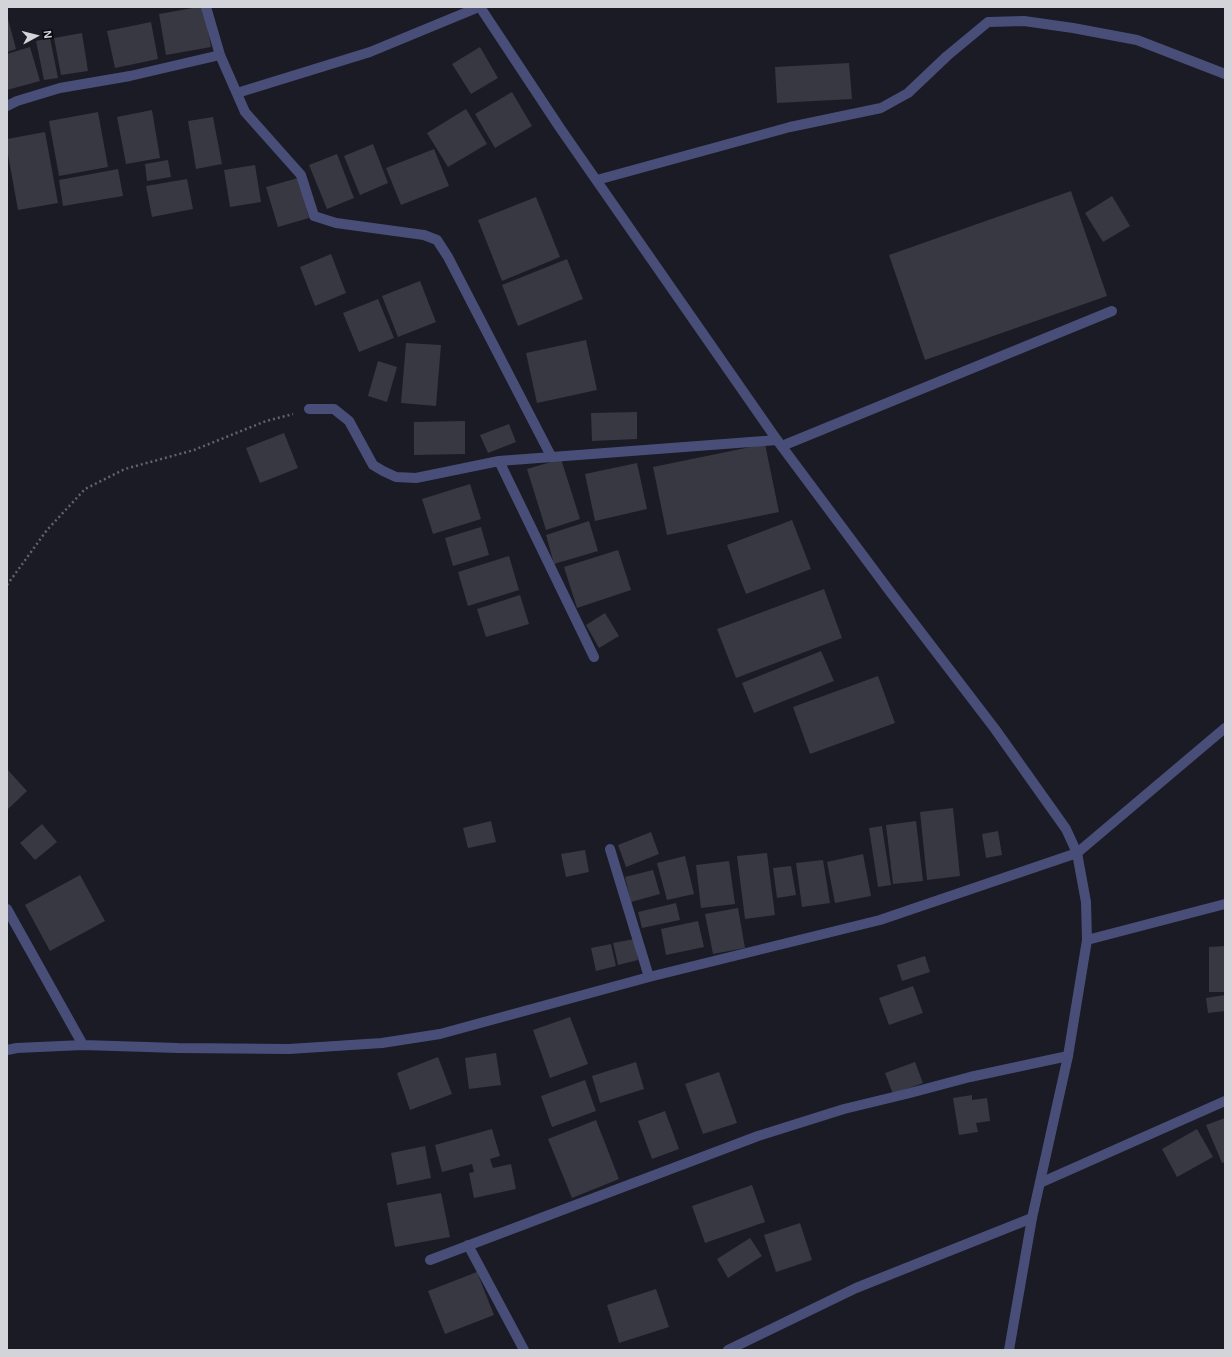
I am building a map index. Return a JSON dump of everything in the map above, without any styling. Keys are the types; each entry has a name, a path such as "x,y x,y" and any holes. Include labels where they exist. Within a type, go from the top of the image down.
{"street":[{"path":"206,7 220,56 245,112 301,175 314,216 336,223 424,235 437,240 448,256 551,456"},
{"path":"237,93 370,52 479,7 560,128 779,443 995,729 1066,830 1077,853 1086,902 1087,940 1068,1056 1032,1218 1009,1350"},
{"path":"597,180 790,127 881,108 908,93 947,56 988,22 1024,20 1137,40 1225,74"},
{"path":"7,106 17,101 60,88 130,76 220,56"},
{"path":"309,410 334,409 349,421 373,465 396,477 416,478 499,461 551,456 779,443 1112,311"},
{"path":"499,461 594,657"},
{"path":"7,1050 17,1048 83,1044 178,1048 290,1049 382,1043 440,1034 648,977 880,920 1077,853 1225,728"},
{"path":"610,849 648,977"},
{"path":"1087,940 1225,904"},
{"path":"7,909 83,1044"},
{"path":"430,1260 765,1133 844,1109 910,1094 970,1077 1068,1056"},
{"path":"1040,1183 1225,1101"},
{"path":"728,1350 856,1288 1032,1218"},
{"path":"468,1245 524,1350"}],"path":[{"path":"7,585 47,530 85,489 125,469 194,450 266,420 309,410"}],"building":[{"path":"204,7 211,47 166,55 159,14"},
{"path":"7,15 16,49 7,52"},
{"path":"151,22 158,59 115,68 107,31"},
{"path":"82,33 88,71 61,75 54,38"},
{"path":"50,38 58,78 44,80 36,41"},
{"path":"30,47 40,81 7,90 7,54"},
{"path":"480,47 498,78 471,94 452,64"},
{"path":"849,63 852,99 777,103 775,67"},
{"path":"512,92 532,126 495,148 475,114"},
{"path":"466,109 487,144 448,167 427,133"},
{"path":"152,110 160,158 126,164 117,117"},
{"path":"98,112 108,167 59,176 49,121"},
{"path":"213,117 222,164 196,169 188,121"},
{"path":"45,132 58,203 18,210 7,149 7,139"},
{"path":"373,144 388,183 360,195 344,156"},
{"path":"434,149 449,186 401,205 386,168"},
{"path":"337,154 354,198 327,209 309,165"},
{"path":"168,160 171,177 147,181 145,164"},
{"path":"255,165 261,202 230,207 224,170"},
{"path":"118,169 123,196 63,206 59,180"},
{"path":"298,178 309,218 278,227 266,187"},
{"path":"187,179 193,209 152,217 146,186"},
{"path":"1071,191 1107,296 925,360 889,255"},
{"path":"1112,196 1130,226 1103,242 1085,213"},
{"path":"536,197 560,257 502,281 478,220"},
{"path":"331,254 346,293 315,306 300,267"},
{"path":"567,259 583,299 518,326 502,285"},
{"path":"420,281 436,322 398,337 382,296"},
{"path":"378,299 394,338 359,352 343,313"},
{"path":"586,340 597,390 537,403 526,353"},
{"path":"406,343 441,345 436,406 401,403"},
{"path":"378,361 397,367 387,402 368,396"},
{"path":"637,412 637,439 592,441 591,413"},
{"path":"465,421 465,454 414,455 414,422"},
{"path":"509,424 516,442 488,453 480,435"},
{"path":"284,433 298,468 260,483 246,448"},
{"path":"765,444 779,512 667,535 653,467"},
{"path":"561,459 580,519 546,530 527,469"},
{"path":"637,463 647,509 595,521 585,474"},
{"path":"470,484 481,519 433,534 422,499"},
{"path":"792,520 811,569 746,594 727,545"},
{"path":"589,521 598,551 554,564 546,535"},
{"path":"481,527 489,555 453,566 445,538"},
{"path":"618,550 631,590 577,608 564,567"},
{"path":"509,556 519,590 468,606 458,572"},
{"path":"824,589 842,638 736,678 717,629"},
{"path":"520,595 529,624 486,637 477,609"},
{"path":"605,613 619,636 599,648 586,625"},
{"path":"821,651 834,681 754,713 742,683"},
{"path":"878,676 895,723 810,754 793,707"},
{"path":"7,769 27,791 7,810"},
{"path":"953,808 960,876 927,880 920,812"},
{"path":"491,821 496,842 468,848 463,828"},
{"path":"916,821 923,881 893,884 886,825"},
{"path":"42,824 57,842 35,860 20,843"},
{"path":"882,826 891,885 878,887 869,828"},
{"path":"998,831 1002,855 986,858 982,834"},
{"path":"651,832 659,854 626,867 618,845"},
{"path":"585,850 589,872 566,877 561,854"},
{"path":"767,853 775,915 745,919 737,856"},
{"path":"863,854 871,896 835,903 827,862"},
{"path":"685,856 694,894 667,900 657,863"},
{"path":"823,860 830,903 802,907 796,863"},
{"path":"729,861 735,904 701,908 696,865"},
{"path":"791,866 796,895 777,898 773,868"},
{"path":"653,870 660,894 631,902 625,877"},
{"path":"80,875 105,921 50,951 25,905"},
{"path":"676,903 680,920 642,928 638,912"},
{"path":"738,908 745,948 713,954 705,914"},
{"path":"698,921 704,947 666,955 661,929"},
{"path":"634,939 638,960 618,965 613,943"},
{"path":"611,944 616,966 596,971 591,948"},
{"path":"1225,946 1225,992 1209,992 1209,947"},
{"path":"925,956 930,972 902,981 897,965"},
{"path":"913,986 923,1013 889,1025 879,998"},
{"path":"1225,995 1225,1011 1208,1013 1206,998"},
{"path":"570,1017 588,1064 550,1078 533,1030"},
{"path":"496,1053 501,1085 469,1089 465,1058"},
{"path":"438,1057 452,1094 410,1110 397,1073"},
{"path":"636,1062 644,1089 600,1103 592,1076"},
{"path":"915,1062 923,1083 893,1094 885,1073"},
{"path":"719,1072 737,1123 703,1134 685,1084"},
{"path":"585,1080 596,1111 552,1127 541,1096"},
{"path":"972,1095 972,1100 987,1098 990,1121 976,1123 978,1132 959,1135 953,1098"},
{"path":"665,1111 679,1149 652,1159 638,1121"},
{"path":"1225,1118 1225,1162 1222,1163 1206,1125"},
{"path":"596,1120 619,1179 572,1198 548,1139"},
{"path":"492,1129 500,1156 490,1159 493,1168 511,1164 516,1189 474,1198 469,1173 474,1172 472,1164 442,1172 435,1145"},
{"path":"1197,1129 1213,1157 1177,1177 1162,1149"},
{"path":"425,1146 431,1178 397,1185 391,1153"},
{"path":"752,1185 765,1222 705,1243 692,1206"},
{"path":"441,1193 450,1237 395,1247 387,1203"},
{"path":"800,1223 812,1260 776,1272 764,1235"},
{"path":"750,1238 762,1256 728,1278 717,1259"},
{"path":"477,1272 494,1315 445,1334 428,1291"},
{"path":"656,1289 669,1327 619,1343 607,1305"}]}
